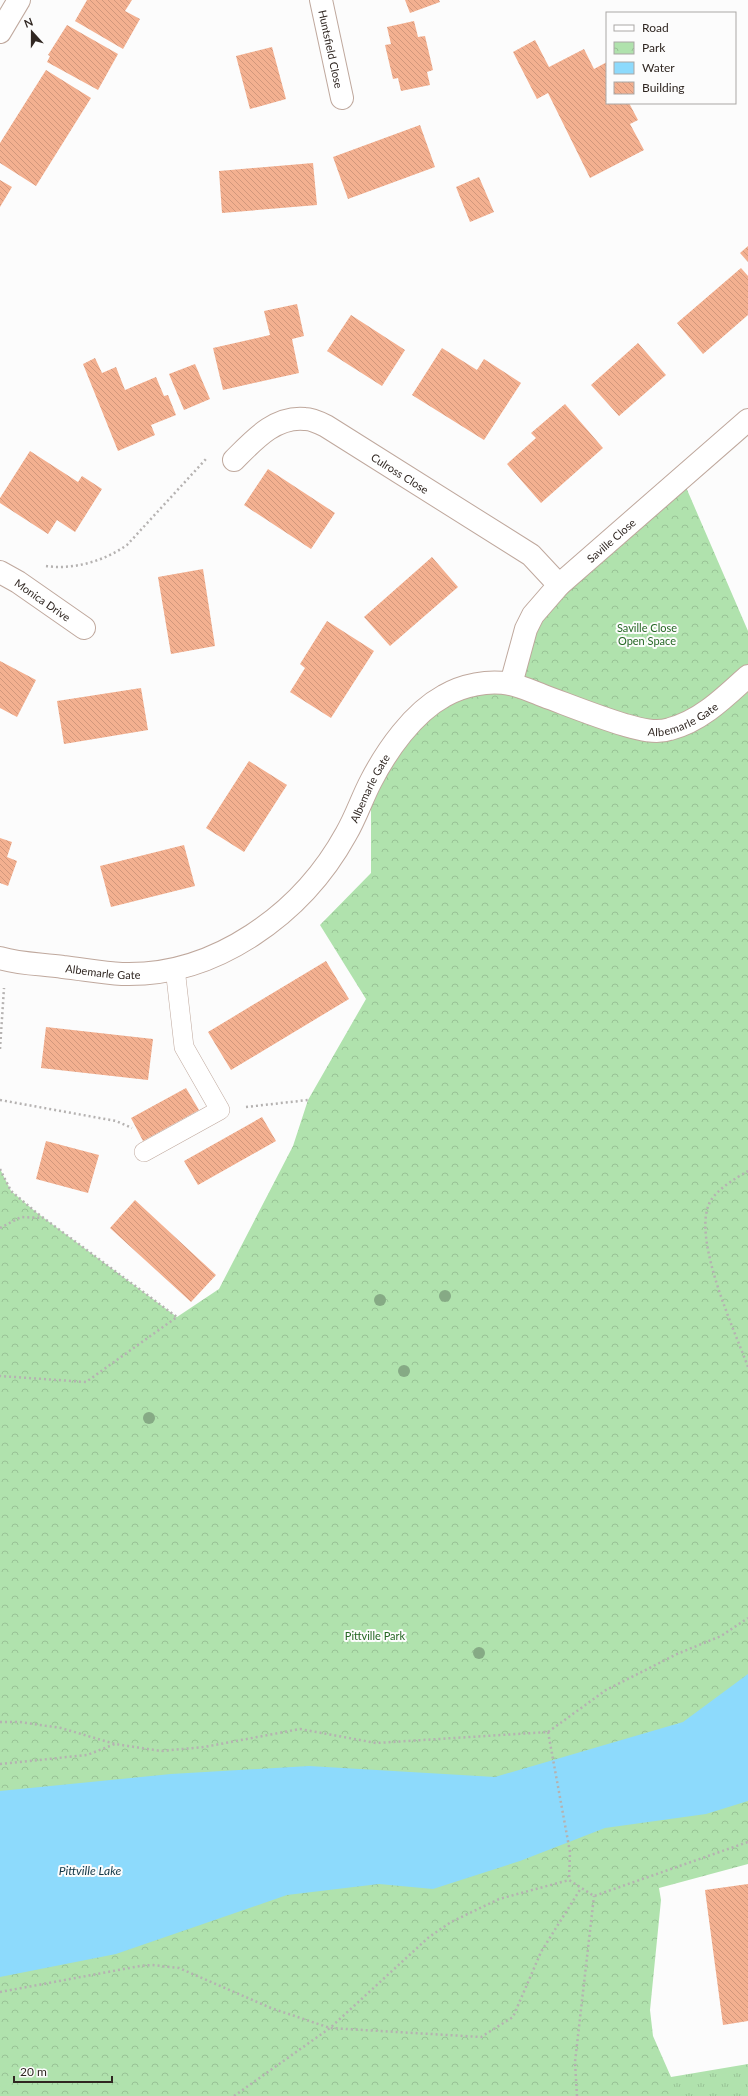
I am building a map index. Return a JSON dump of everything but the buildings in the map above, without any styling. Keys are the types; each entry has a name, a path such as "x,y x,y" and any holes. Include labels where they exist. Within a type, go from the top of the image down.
{"street":[{"path":"0,32 19,0"},
{"name":"Huntsfield Close","path":"322,0 342,98"},
{"name":"Culross Close","path":"234,460 259,435 278,423 292,419 306,419 326,426 531,555 559,585"},
{"name":"Saville Close","path":"511,684 526,629 533,615 559,585 748,420"},
{"name":"Monica Drive","path":"0,572 18,582 84,628"},
{"name":"Albemarle Gate","path":"3,959 122,974 175,968 228,949 254,935 283,912 309,886 328,863 345,837 371,782 389,752 411,724 437,699 450,692 479,684 511,684 616,722 651,731 669,730 692,720 715,705 748,676"}],"lane":[{"path":"144,1152 220,1110 184,1047 175,968"}],"path":[{"path":"40,565 53,567 74,565 112,555 127,545 206,458 234,460"},
{"path":"0,1049 3,959"},
{"path":"0,1100 116,1121 131,1126 144,1152"},
{"path":"220,1110 308,1100"},
{"path":"0,1170 11,1191 43,1218 177,1317 86,1382 0,1376"},
{"path":"748,1171 728,1183 709,1204 704,1232 712,1266 748,1367"},
{"path":"0,1228 11,1221 21,1218 43,1218"},
{"path":"0,1722 20,1722 61,1728 115,1744 161,1751 204,1747 300,1729 376,1743 548,1732 606,1690 677,1654 721,1636 748,1618"},
{"path":"548,1732 570,1852 569,1880"},
{"path":"0,1764 87,1755 115,1744"},
{"path":"594,1896 748,1842"},
{"path":"234,2096 330,2028 429,1937 451,1922 499,1899 569,1880 594,1896"},
{"path":"0,1992 140,1966 165,1966 179,1968 271,2008 330,2028 481,2037 512,2016 541,1952 581,1888"},
{"path":"577,2096 575,2062 594,1896"}],"green space":[{"name":"Pittville Park","path":"682,478 748,631 748,1864 659,1888 661,1900 650,2010 653,2036 671,2077 671,2096 0,2096 0,1169 11,1191 37,1213 177,1317 219,1289 293,1146 308,1100 366,999 320,925 371,873 371,781 425,710 511,684 526,629"},
{"path":"748,2064 748,2096 671,2096 671,2077"}],"water":[{"name":"Pittville Lake","path":"748,1674 748,1801 706,1814 605,1828 520,1861 433,1889 379,1884 287,1895 116,1954 0,1977 0,1791 171,1774 309,1766 495,1777 683,1722"}],"park label":[{"name":"Saville Close Open Space","path":"647,633"}]}
